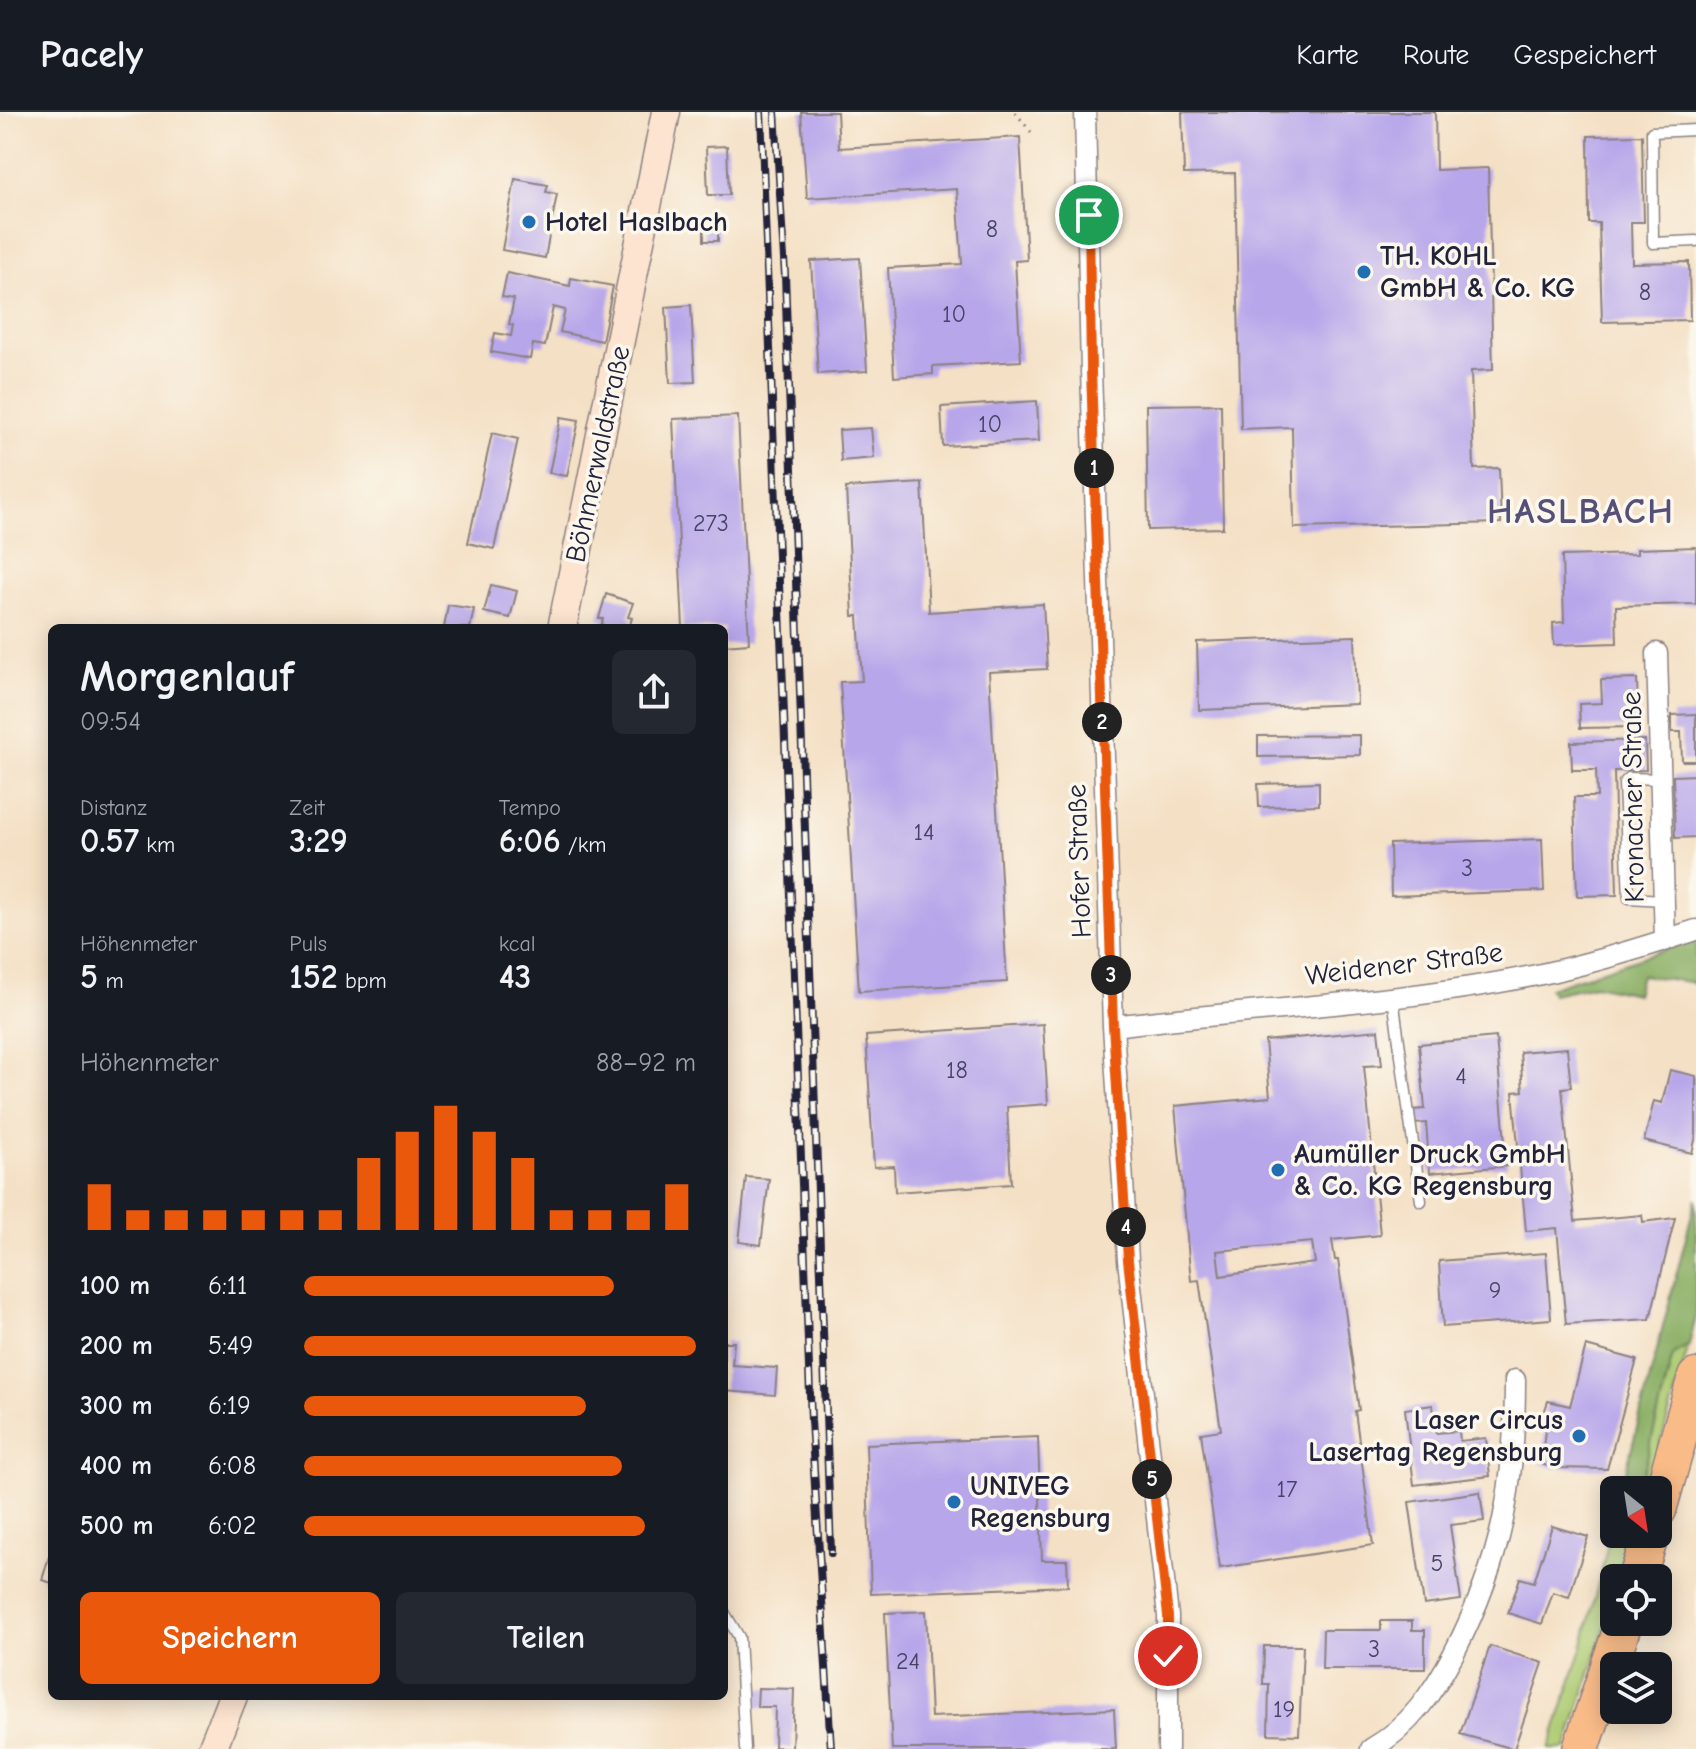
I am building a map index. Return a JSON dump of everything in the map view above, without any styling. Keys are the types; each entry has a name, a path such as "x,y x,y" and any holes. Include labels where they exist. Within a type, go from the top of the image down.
{"highway":[{"path":"1668,1476 1696,1377"},
{"path":"1581,1749 1619,1636"}],"street":[{"name":"Böhmerwaldstraße","path":"563,624 666,112"},
{"name":"Hofer Straße","path":"1085,112 1113,1026 1128,1260 1168,1616 1168,1749"},
{"name":"Kronacher Straße","path":"1657,653 1665,941"},
{"name":"Weidener Straße","path":"1113,1026 1393,998 1531,976 1696,930"},
{"path":"1371,1749 1388,1740 1439,1681 1485,1589 1502,1530 1511,1483 1515,1380"},
{"path":"212,1749 231,1700"}],"lane":[{"path":"1696,130 1652,132 1653,243 1696,241"},
{"path":"1660,779 1629,778 1624,783 1629,898 1663,900"},
{"path":"1393,998 1421,1201"},
{"path":"728,1619 739,1637 745,1749"}],"path":[{"path":"1015,112 1031,132"}],"green space":[{"path":"1696,939 1696,983 1641,975 1636,994 1595,985 1552,994 1549,988"},
{"path":"1696,1198 1696,1317 1689,1345 1673,1354 1642,1476 1625,1476"},
{"path":"1689,1345 1651,1476 1642,1476 1673,1354"},
{"path":"1607,1548 1630,1548 1624,1564 1603,1564"},
{"path":"1600,1576 1602,1636 1566,1749 1549,1749 1582,1649"}],"building":[{"path":"801,112 837,112 839,148 1020,137 1027,260 1015,261 1021,361 933,366 933,374 894,377 888,268 962,264 957,189 807,198"},
{"name":"TH. KOHL GmbH & Co. KG","path":"1182,112 1435,112 1436,170 1488,168 1493,370 1471,371 1474,469 1499,468 1501,523 1294,528 1292,427 1241,429 1235,173 1184,174"},
{"path":"1642,135 1644,222 1631,222 1632,263 1689,262 1690,320 1602,322 1599,223 1589,223 1588,136"},
{"path":"727,146 729,195 708,195 706,147"},
{"name":"Hotel Haslbach","path":"515,179 548,185 546,192 557,194 545,258 502,250"},
{"path":"704,226 718,226 718,241 704,241"},
{"path":"860,258 867,371 818,374 811,261"},
{"path":"507,273 570,286 571,278 613,286 602,341 560,332 565,310 553,307 545,346 533,344 530,359 491,352 495,333 511,336 513,325 509,324 514,299 502,297"},
{"path":"691,305 695,382 670,383 666,307"},
{"path":"1037,401 1039,441 943,446 941,407"},
{"path":"1221,404 1223,528 1148,530 1146,405"},
{"path":"738,416 749,643 728,645 728,624 683,624 673,419"},
{"path":"561,417 579,420 567,476 549,473"},
{"path":"871,428 874,458 841,461 839,430"},
{"path":"492,433 518,439 494,549 468,543"},
{"path":"922,483 929,612 1043,604 1047,669 989,672 1007,982 859,991 840,682 862,681 858,616 853,616 846,488"},
{"path":"1696,547 1696,604 1616,606 1617,643 1554,645 1553,623 1564,622 1562,556 1637,554 1637,549"},
{"path":"491,585 517,591 510,618 484,612"},
{"path":"606,594 633,603 628,617 632,618 630,624 602,624 603,619 599,618"},
{"path":"448,605 474,609 471,624 445,624"},
{"path":"1355,636 1357,704 1199,710 1197,642"},
{"path":"1637,679 1635,727 1580,728 1579,704 1602,703 1601,680"},
{"path":"1696,714 1696,761 1682,761 1681,732 1672,732 1672,715"},
{"path":"1360,735 1360,755 1258,757 1258,736"},
{"path":"1645,740 1646,770 1614,771 1617,895 1577,896 1574,797 1597,797 1596,770 1572,770 1571,742"},
{"path":"1696,775 1696,837 1675,838 1673,776"},
{"path":"1319,782 1319,805 1259,807 1258,784"},
{"path":"1542,839 1544,891 1391,896 1390,844"},
{"path":"1043,1024 1048,1104 1007,1107 1011,1184 895,1192 894,1166 874,1167 866,1036"},
{"name":"Aumüller Druck GmbH & Co. KG Regensburg","path":"1378,1030 1382,1065 1364,1066 1380,1235 1332,1240 1335,1260 1338,1260 1359,1410 1355,1411 1373,1545 1220,1568 1201,1433 1221,1430 1199,1280 1191,1281 1175,1106 1270,1097 1265,1041","holes":["1312,1242 1315,1263 1220,1276 1217,1251"]},
{"path":"1496,1037 1507,1166 1430,1173 1426,1123 1414,1124 1413,1110 1425,1109 1419,1044"},
{"path":"1567,1048 1571,1087 1562,1088 1575,1221 1642,1215 1643,1222 1675,1218 1650,1319 1566,1324 1557,1228 1526,1231 1513,1092 1523,1091 1520,1052"},
{"path":"1670,1070 1696,1076 1696,1136 1692,1153 1644,1141 1654,1101 1662,1103"},
{"path":"746,1177 769,1179 761,1245 739,1242"},
{"path":"1546,1253 1551,1319 1443,1327 1439,1261"},
{"path":"728,1342 734,1342 732,1365 777,1368 775,1395 728,1391"},
{"path":"1586,1346 1637,1360 1607,1469 1554,1468 1541,1464 1547,1414 1544,1413 1548,1401 1570,1406"},
{"path":"1433,1405 1436,1433 1459,1431 1460,1441 1486,1438 1490,1476 1414,1485 1405,1409"},
{"name":"UNIVEG Regensburg","path":"1038,1437 1042,1560 1067,1560 1068,1586 871,1594 866,1444"},
{"path":"1480,1492 1484,1521 1450,1525 1461,1600 1424,1605 1409,1502"},
{"path":"1552,1526 1588,1537 1569,1597 1553,1592 1542,1624 1508,1613 1520,1578 1534,1582"},
{"path":"48,1560 48,1582 42,1580"},
{"path":"926,1611 931,1717 1114,1709 1116,1749 892,1749 885,1613"},
{"path":"1381,1621 1412,1621 1412,1630 1425,1630 1425,1669 1322,1669 1323,1630 1381,1630"},
{"path":"1264,1646 1303,1646 1299,1735 1268,1734 1269,1684 1263,1684"},
{"path":"1490,1646 1543,1663 1514,1749 1460,1734"},
{"path":"758,1688 794,1689 792,1748 774,1747 775,1707 757,1707"}],"railway":[{"path":"761,112 811,1420 831,1749"},
{"path":"775,112 785,275 831,1553"}],"place":[{"name":"Hotel Haslbach","path":"529,222"},
{"name":"TH. KOHL GmbH & Co. KG","path":"1364,272"},
{"name":"Aumüller Druck GmbH & Co. KG Regensburg","path":"1278,1170"},
{"name":"Laser Circus Lasertag Regensburg","path":"1579,1436"},
{"name":"UNIVEG Regensburg","path":"954,1502"}],"district":[{"name":"HASLBACH","path":"1581,511"}],"route":[{"path":"1089,215 1091,371 1113,1026 1128,1260 1168,1616 1168,1656"}]}
